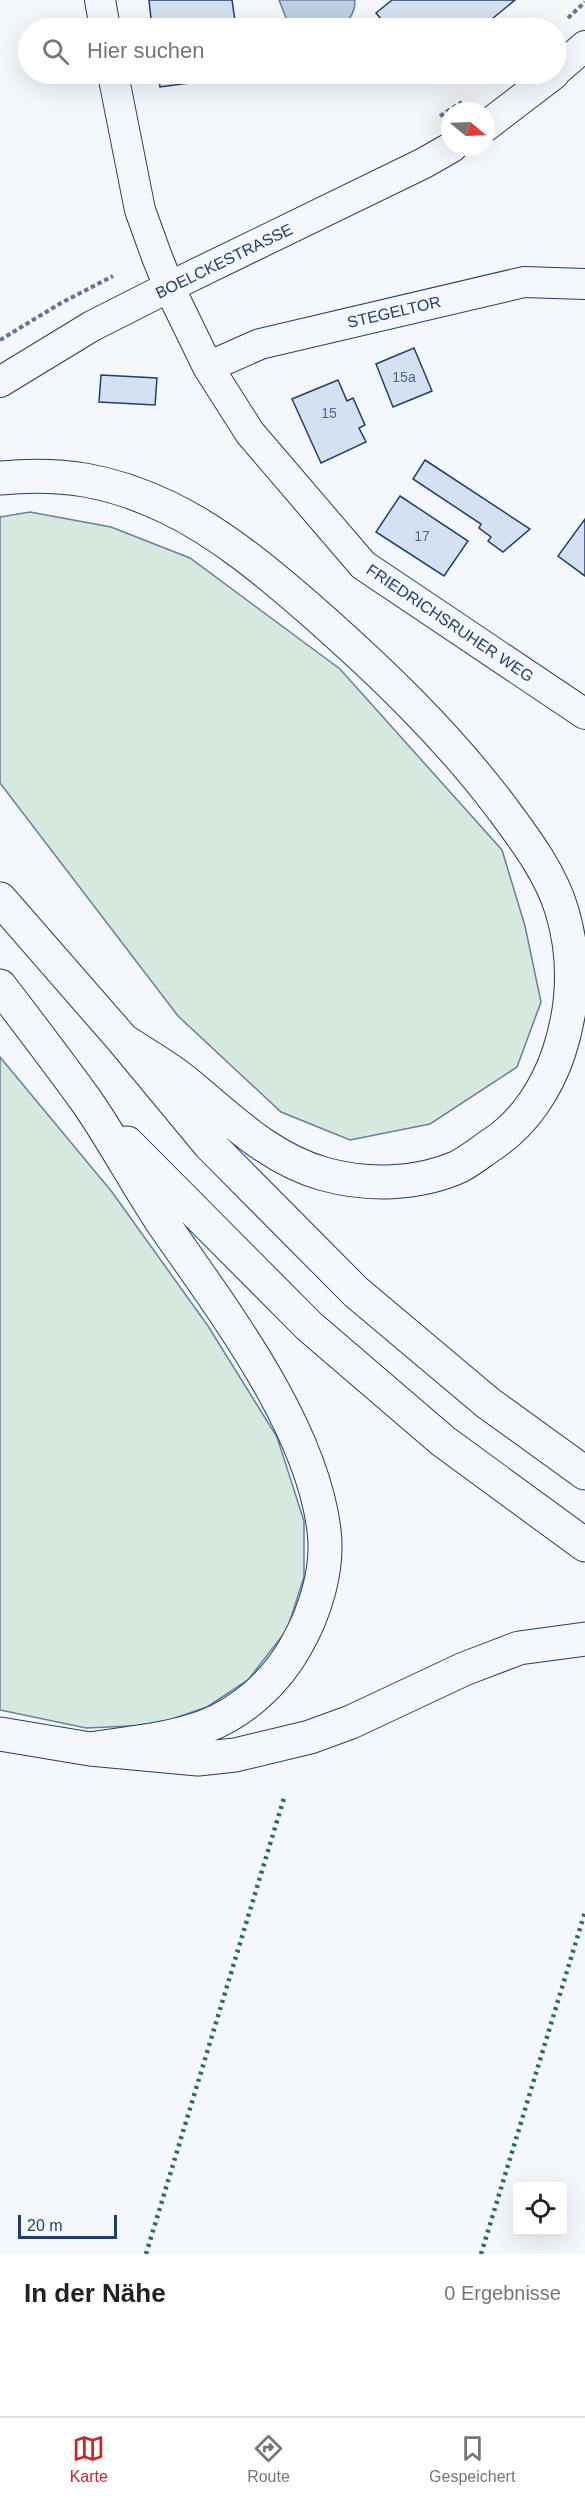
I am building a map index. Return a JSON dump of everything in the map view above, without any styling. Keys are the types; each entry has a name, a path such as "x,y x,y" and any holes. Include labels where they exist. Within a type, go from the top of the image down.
{"highway":[{"path":"0,478 34,474 85,478 122,490 166,507 201,527 239,551 275,579 355,648 420,713 476,774 515,826 543,869 561,908 570,944 572,981 568,1026 551,1075 528,1112 499,1139 459,1166 425,1179 375,1182 324,1174 277,1154 234,1124 185,1081 123,1040"},
{"path":"0,899 123,1040 210,1145 356,1292 488,1403 585,1473"},
{"path":"0,986 88,1104 144,1196 237,1330 269,1385 308,1466 319,1499 325,1533 323,1574 315,1604 304,1632 288,1660 269,1684 237,1711 204,1727 165,1738 90,1749"},
{"path":"88,1104 309,1326 443,1442 585,1545"},
{"path":"0,1734 90,1749 198,1759 235,1755 310,1737 351,1722 464,1669 519,1648 585,1639"}],"street":[{"path":"100,0 103,18"},
{"path":"567,62 585,46"},
{"name":"FRIEDRICHSRUHER WEG","path":"115,84 140,210 169,287 208,367 250,433 363,565 585,714"},
{"path":"495,119 540,84"},
{"name":"BOELCKESTRASSE","path":"0,382 92,326 441,154"},
{"name":"STEGELTOR","path":"208,367 260,344 524,282 585,284"}],"shaded area":[{"path":"30,512 111,527 190,558 340,669 502,850 525,926 541,1002 517,1067 430,1124 350,1140 281,1112 178,1016 0,783 0,517"},
{"path":"0,1057 112,1192 208,1326 277,1437 304,1521 304,1577 287,1630 248,1680 207,1707 154,1725 86,1728 0,1710"}],"water":[{"path":"279,0 355,0 349,18 286,18"}],"building":[{"path":"149,0 232,0 235,18 151,18"},
{"path":"392,0 515,0 493,18 380,18 376,13"},
{"path":"160,84 183,84 160,87"},
{"path":"414,348 432,391 393,407 376,364"},
{"path":"101,375 157,378 155,405 99,402"},
{"path":"338,380 347,401 353,398 365,425 359,428 366,442 321,463 292,399"},
{"path":"425,460 530,529 503,552 488,541 491,537 479,528 481,524 413,479"},
{"path":"400,496 468,541 444,576 376,532"},
{"path":"585,519 585,576 558,556"}],"hedge":[{"path":"146,2254 284,1798"},
{"path":"481,2254 585,1912"}]}
